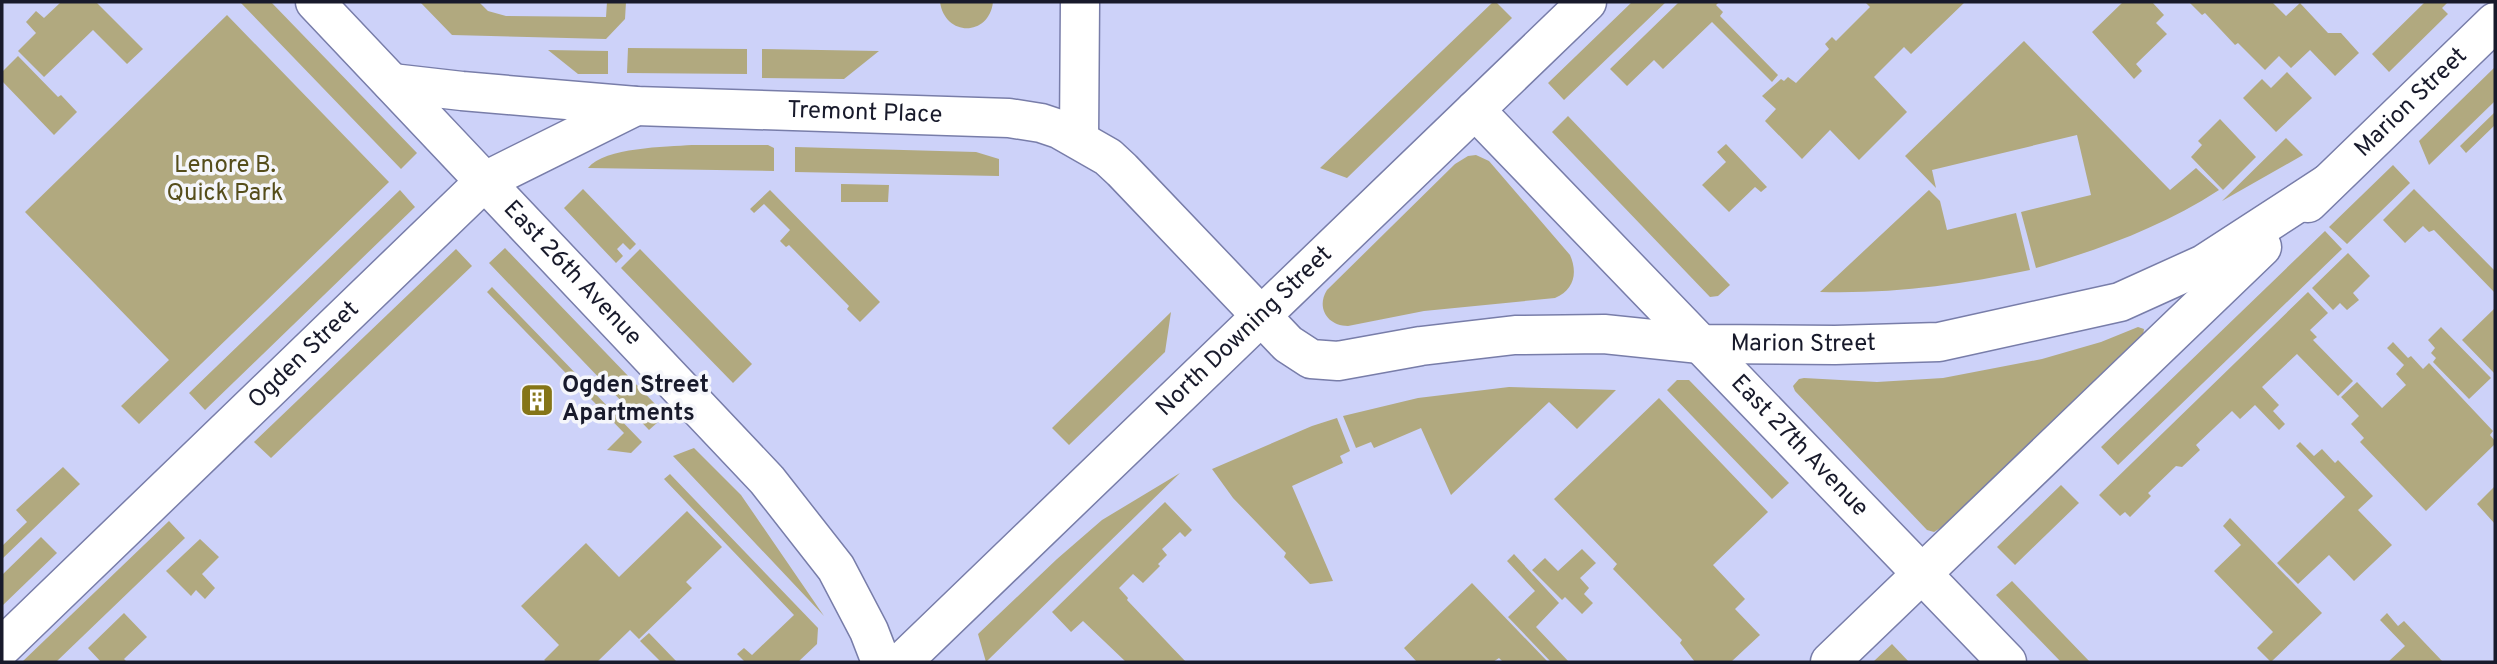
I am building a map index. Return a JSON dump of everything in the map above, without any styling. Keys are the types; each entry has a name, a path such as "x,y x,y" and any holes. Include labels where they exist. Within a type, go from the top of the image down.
{"street":[{"name":"East 26th Avenue","path":"315,2 767,480 836,568 869,631 881,662"},
{"path":"1079,138 1080,2"},
{"name":"North Downing Street","path":"902,662 1587,2"},
{"name":"Marion Street","path":"1830,662 2495,22"},
{"name":"Tremont Place","path":"392,83 462,92 636,106 1009,118 1041,123 1079,138 1122,170 1262,316"},
{"name":"Ogden Street","path":"2,647 485,181 636,106"},
{"name":"East 27th Avenue","path":"1475,110 2007,662"},
{"name":"Marion Street","path":"1262,316 1288,344 1303,355 1320,361 1338,361 1422,346 1515,335 1604,334 1700,344 1835,345 1939,342 2120,302 2204,264 2327,184"}],"green space":[{"path":"61,2 96,2 143,49 127,64 93,30 44,77 18,51 36,33 26,22 36,11 44,18"},
{"path":"240,2 271,2 417,153 401,169"},
{"path":"420,2 479,2 488,11 506,16 606,17 607,2 626,2 625,19 606,39 452,35"},
{"path":"940,2 993,2 984,22 967,28 950,22"},
{"path":"1493,2 1512,18 1347,178 1320,168"},
{"path":"1632,2 1666,2 1564,100 1548,83"},
{"path":"1679,2 1719,2 1716,5 1723,12 1720,16 1778,75 1772,82 1712,22 1663,69 1654,60 1627,86 1610,69"},
{"path":"1865,2 1965,2 1911,54 1904,47 1874,77 1907,112 1859,160 1830,130 1802,159 1765,121 1776,109 1762,96 1781,79 1784,81 1788,77 1796,83 1829,49 1825,44 1832,37 1836,41 1870,7"},
{"path":"2123,2 2152,2 2164,15 2156,23 2167,34 2136,64 2142,71 2134,79 2092,32"},
{"path":"2189,2 2272,2 2286,16 2300,3 2328,33 2341,33 2359,53 2335,76 2310,50 2291,68 2279,56 2265,70 2238,43 2235,45 2205,13 2202,15"},
{"path":"2425,2 2448,2 2442,8 2448,14 2389,72 2372,54"},
{"name":"Lenore B. Quick Park","path":"227,15 389,182 139,424 121,406 169,360 25,212"},
{"path":"2024,41 2170,190 2196,168 2219,190 2130,236 2036,268 2021,212 2091,195 2077,135 1932,170 1936,188 1905,156"},
{"path":"628,48 747,49 747,74 627,73"},
{"path":"762,49 879,51 844,79 762,78"},
{"path":"548,50 608,51 608,74 578,74"},
{"path":"18,56 58,97 61,95 77,112 54,135 2,81 2,72"},
{"path":"2495,67 2495,101 2429,165 2419,141"},
{"path":"2287,72 2312,98 2276,132 2243,98 2262,79 2271,88"},
{"path":"2495,112 2495,125 2466,153 2460,146"},
{"path":"1568,116 1730,285 1718,296 1710,297 1552,132"},
{"path":"2220,119 2256,157 2223,190 2191,157 2202,145 2198,141"},
{"path":"2286,138 2303,155 2222,201"},
{"path":"1726,144 1767,187 1761,192 1755,187 1729,212 1702,185 1726,162 1717,152"},
{"path":"692,145 768,145 774,148 774,171 588,168 596,161 622,152"},
{"path":"795,147 976,152 999,159 999,176 795,172"},
{"path":"1476,155 1489,161 1570,255 1574,274 1570,286 1555,298 1424,311 1348,326 1329,319 1323,309 1327,290 1455,164 1468,156"},
{"path":"2393,165 2410,183 2347,244 2329,227"},
{"path":"841,184 889,185 888,202 841,202"},
{"path":"583,189 636,244 630,250 623,243 617,249 623,256 616,263 564,208"},
{"path":"2414,189 2495,271 2495,293 2434,230 2429,232 2423,226 2405,243 2383,220"},
{"path":"400,190 415,207 205,410 189,393"},
{"path":"770,190 880,302 860,322 847,309 849,306 789,245 786,247 780,241 790,230 764,204 754,213 750,209"},
{"path":"1929,190 1940,201 1947,230 2016,213 2030,270 1926,287 1873,292 1820,292"},
{"path":"2325,231 2342,249 2118,465 2101,447"},
{"path":"505,248 657,406 658,422 649,430 489,263"},
{"path":"456,249 472,266 271,458 254,442"},
{"path":"640,249 752,364 733,383 621,268"},
{"path":"2348,253 2370,276 2353,293 2359,300 2347,310 2340,303 2333,310 2312,288"},
{"path":"492,287 642,442 631,453 607,450 624,433 487,292"},
{"path":"2308,292 2328,313 2310,330 2317,337 2313,340 2353,381 2338,396 2297,354 2262,387 2279,405 2273,411 2285,424 2279,430 2255,405 2240,419 2232,411 2196,445 2200,450 2182,467 2176,466 2148,493 2151,496 2130,517 2125,512 2120,516 2099,495"},
{"path":"2495,308 2495,374 2462,340"},
{"path":"1171,312 1165,352 1069,445 1052,428"},
{"path":"2138,327 2144,329 2143,336 1934,532 1927,530 1793,386 1799,379 1804,378 1877,382 1943,378 2042,359 2101,342"},
{"path":"2441,327 2491,378 2469,399 2433,362 2436,358 2431,353 2435,348 2428,340"},
{"path":"2393,342 2423,369 2429,363 2493,431 2490,435 2495,441 2495,444 2426,511 2360,442 2364,438 2351,424 2359,416 2341,397 2357,382 2382,408 2406,385 2396,374 2404,365 2387,348"},
{"path":"1677,380 1689,380 1789,483 1772,499 1667,390"},
{"path":"1509,387 1616,390 1577,429 1549,402 1451,495 1421,428 1374,448 1371,442 1356,448 1343,416 1418,398"},
{"path":"1659,398 1768,512 1713,565 1745,599 1735,609 1760,635 1731,662 1695,662 1680,643 1682,640 1613,569 1617,564 1554,499"},
{"path":"1337,418 1350,451 1340,456 1343,463 1292,486 1333,581 1310,584 1284,557 1286,553 1233,498 1212,469"},
{"path":"2300,442 2314,456 2322,449 2335,463 2338,460 2373,496 2358,510 2392,545 2354,581 2329,555 2298,584 2277,563 2345,497 2296,446"},
{"path":"694,448 741,495 824,616 673,456"},
{"path":"63,467 80,484 2,559 2,546 27,522 16,510"},
{"path":"1180,473 986,662 978,634 1102,520"},
{"path":"670,474 818,628 817,644 798,662 745,662 737,654 744,648 752,655 794,615 664,479"},
{"path":"2061,485 2079,503 2015,565 1997,547"},
{"path":"2495,486 2495,524 2477,504"},
{"path":"1165,502 1192,530 1185,537 1180,532 1162,549 1167,555 1143,583 1133,574 1119,588 1127,600 1186,662 1126,662 1083,621 1071,632 1052,612"},
{"path":"687,511 722,547 686,582 692,588 639,639 630,630 597,662 544,660 559,645 521,606 586,543 619,577"},
{"path":"2230,518 2322,613 2271,662 2257,648 2273,632 2214,571 2241,545 2223,526"},
{"path":"169,521 185,538 56,662 22,662"},
{"path":"41,537 57,553 2,606 2,575"},
{"path":"200,539 219,557 202,574 215,588 205,599 196,590 191,596 166,571"},
{"path":"1582,549 1596,563 1580,578 1589,588 1584,594 1593,603 1582,614 1565,597 1562,600 1532,570 1545,558 1558,571"},
{"path":"1514,554 1559,603 1536,627 1569,662 1551,662 1508,617 1535,591 1507,561"},
{"path":"2012,581 2090,662 2061,662 1996,595"},
{"path":"1472,583 1548,662 1503,662 1499,658 1493,662 1417,662 1404,648"},
{"path":"124,613 147,637 124,659 127,662 101,662 88,648"},
{"path":"2387,613 2398,626 2404,621 2443,662 2388,662 2405,646 2380,620"},
{"path":"649,633 677,662 661,662 640,641"},
{"path":"1892,644 1909,662 1873,662"}],"place":[{"name":"Ogden Street Apartments","path":"537,400"}]}
